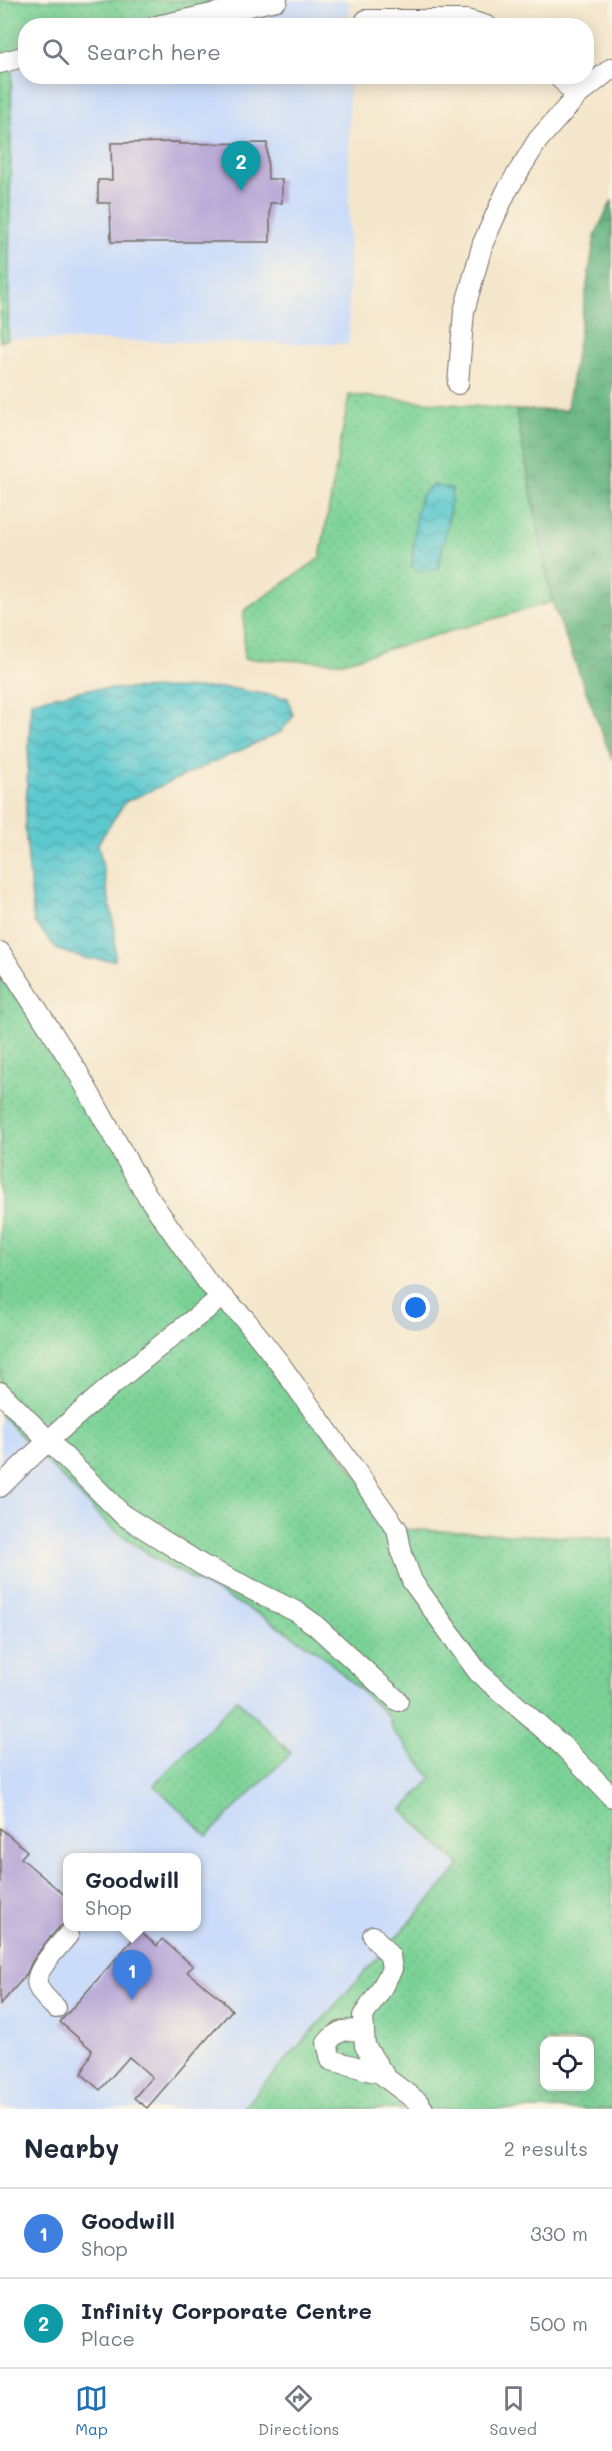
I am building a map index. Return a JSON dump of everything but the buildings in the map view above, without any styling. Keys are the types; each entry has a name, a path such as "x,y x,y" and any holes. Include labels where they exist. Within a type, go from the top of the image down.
{"street":[{"path":"193,18 277,0"},
{"path":"0,63 18,58"},
{"path":"594,82 612,68"},
{"path":"566,84 577,96"},
{"path":"458,384 464,310 483,243 506,192 538,140 577,96 592,84"},
{"path":"0,952 77,1071 144,1191 209,1284 244,1318 280,1364 397,1529 402,1554 412,1581 472,1664 564,1747 612,1797"},
{"path":"0,1487 47,1440 126,1372 222,1297"},
{"path":"0,1392 123,1515 202,1565 297,1612 314,1624 398,1701"},
{"path":"56,2008 38,1988 36,1979 40,1970 68,1935"},
{"path":"373,1936 390,1956 392,1969 363,2016 365,2046 383,2074 418,2102 423,2109"},
{"path":"364,2031 346,2029 335,2032 327,2043 331,2060 383,2074"}],"shaded area":[{"path":"276,0 349,0 349,18 193,18"},
{"path":"18,58 18,84 349,84 349,344 8,339 12,59"},
{"path":"0,1416 109,1526 160,1562 264,1617 321,1654 388,1716 393,1731 432,1778 402,1810 460,1866 261,2109 4,2109 0,2106"}],"green space":[{"path":"0,0 277,0 190,18 18,18 18,58 12,60 8,339 0,342"},
{"path":"612,200 612,759 552,602 516,410 567,410 595,235"},
{"path":"349,395 516,410 552,602 343,662 244,659 244,611 320,558","holes":["452,489 448,523 412,550"]},
{"path":"0,952 144,1191 397,1529 612,1539 612,2109 242,2109 460,1866 402,1810 432,1778 393,1731 388,1716 321,1654 264,1617 160,1562 109,1526 0,1414"},
{"path":"237,1699 291,1753 207,1836 154,1785"}],"water":[{"path":"432,485 452,489 448,523 438,569 418,571 412,566 416,515 421,496"},
{"path":"228,688 288,698 293,716 281,732 125,802 98,843 115,931 115,960 87,959 58,950 34,922 25,827 31,701 89,689"}],"place":[{"name":"Infinity Corporate Centre","path":"241,191"},
{"name":"Goodwill","path":"132,2000"}]}
